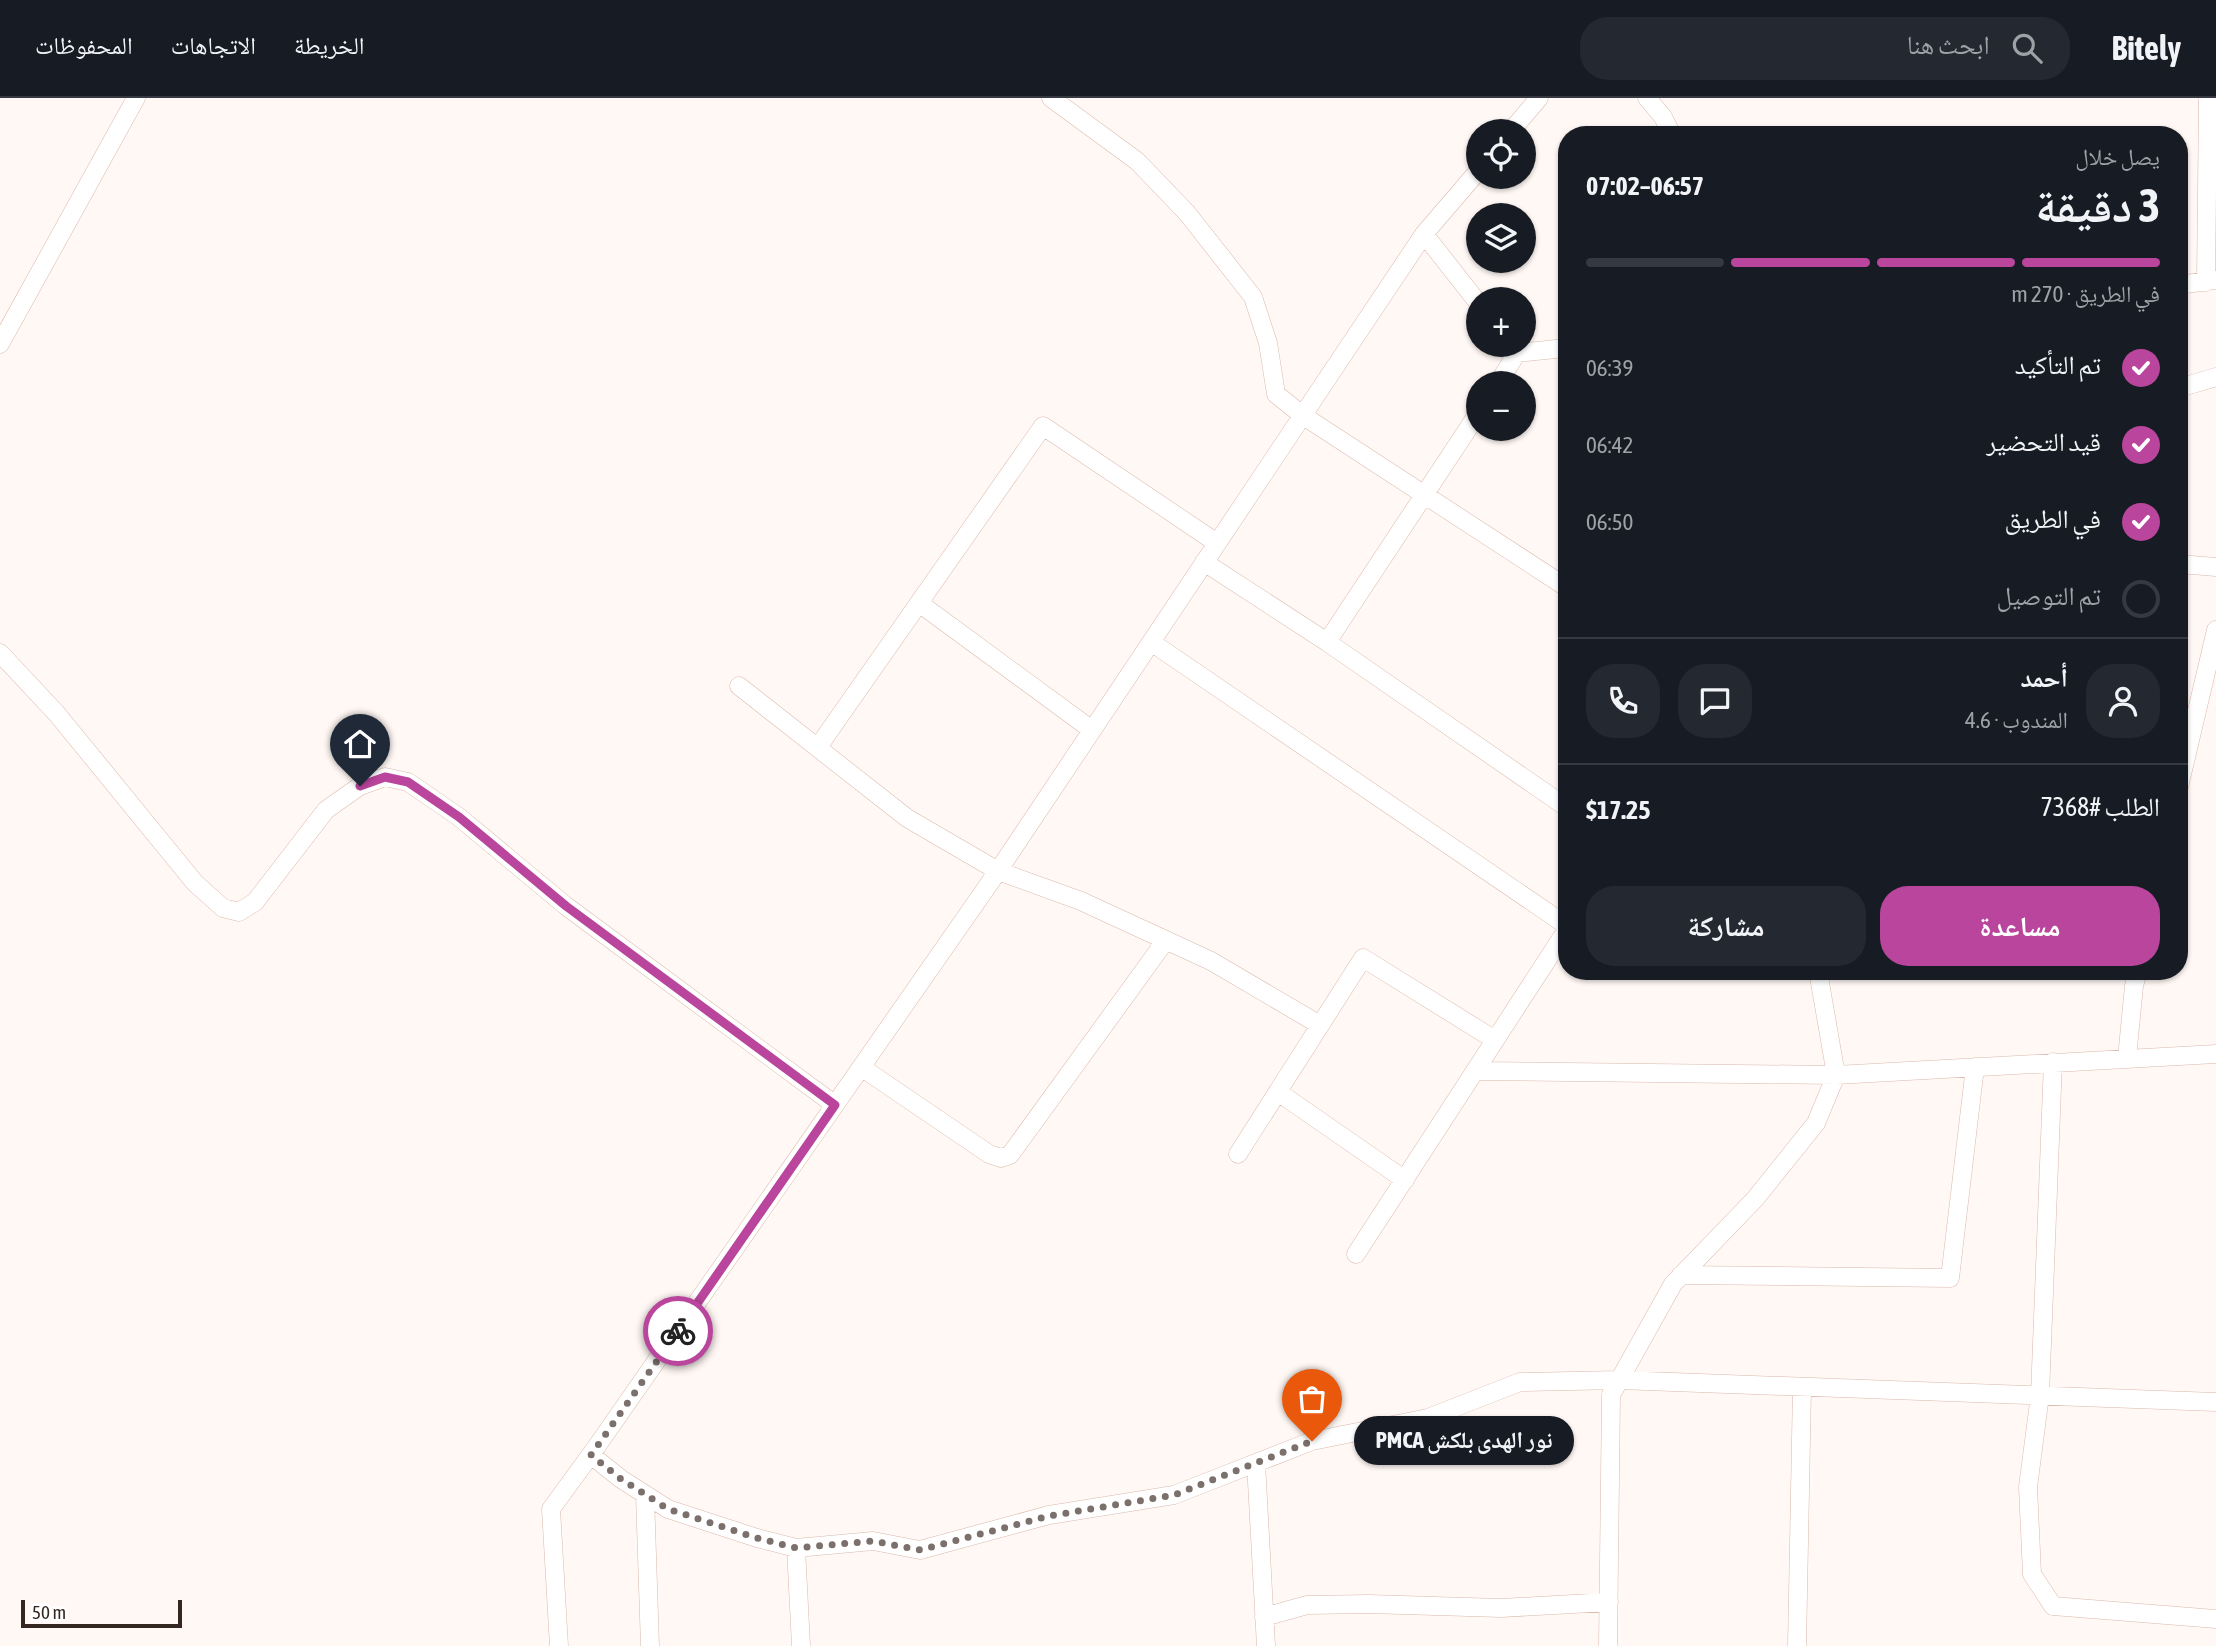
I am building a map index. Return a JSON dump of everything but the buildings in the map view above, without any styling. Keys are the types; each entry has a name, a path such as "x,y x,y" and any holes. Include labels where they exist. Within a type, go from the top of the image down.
{"street":[{"path":"0,344 136,98"},
{"path":"1051,98 1137,161 1187,213 1253,298 1268,343 1276,394 1302,415 1558,582"},
{"path":"1521,119 1539,98"},
{"path":"1647,98 1664,117 1668,126"},
{"path":"2188,284 2211,281 2208,98"},
{"path":"559,1646 551,1509 998,871 1424,234 1466,185"},
{"path":"1424,234 1466,287"},
{"path":"1536,349 1558,348"},
{"path":"2188,385 2216,377"},
{"path":"818,747 1043,426 1217,542"},
{"path":"1327,642 1466,432"},
{"path":"1204,562 1327,642 1558,801"},
{"path":"2188,565 2216,567"},
{"path":"919,603 1092,730"},
{"path":"2188,749 2216,630"},
{"path":"1151,642 1558,922"},
{"path":"0,653 57,714 195,883 223,908 239,912 256,902 326,810 360,786 385,777 408,782 459,817 566,906 835,1105"},
{"path":"739,685 907,818 998,871 1081,901 1211,961 1320,1025"},
{"path":"861,1067 989,1154 1001,1158 1010,1155 1166,940"},
{"path":"1356,1254 1558,941"},
{"path":"1238,1154 1363,958 1495,1040"},
{"path":"1608,1646 1611,1395 1674,1284 1755,1199 1816,1123 1836,1075 1820,980"},
{"path":"2127,1058 2136,980"},
{"path":"1475,1071 1836,1075 2216,1054"},
{"path":"2053,1062 2040,1395 2028,1487 2032,1574 2053,1606 2216,1619"},
{"path":"1681,1275 1950,1278 1975,1067"},
{"path":"1278,1092 1405,1180"},
{"path":"591,1455 621,1479 668,1509 796,1548 873,1541 920,1550 1049,1516 1174,1495 1312,1441 1428,1418 1520,1382 1619,1380 2216,1402"},
{"path":"1797,1646 1802,1388"},
{"path":"1256,1463 1266,1646"},
{"path":"645,1495 650,1646"},
{"path":"796,1548 801,1646"},
{"path":"1264,1618 1307,1605 1502,1608 1609,1602"}],"way so far":[{"path":"678,1331 591,1455 621,1479 668,1509 796,1548 873,1541 920,1550 1049,1516 1174,1495 1312,1441"}],"place":[{"name":"نور الهدى بلكش PMCA","path":"1312,1441"}],"route":[{"path":"360,786 385,777 408,782 459,817 566,906 835,1105 678,1331"}]}
